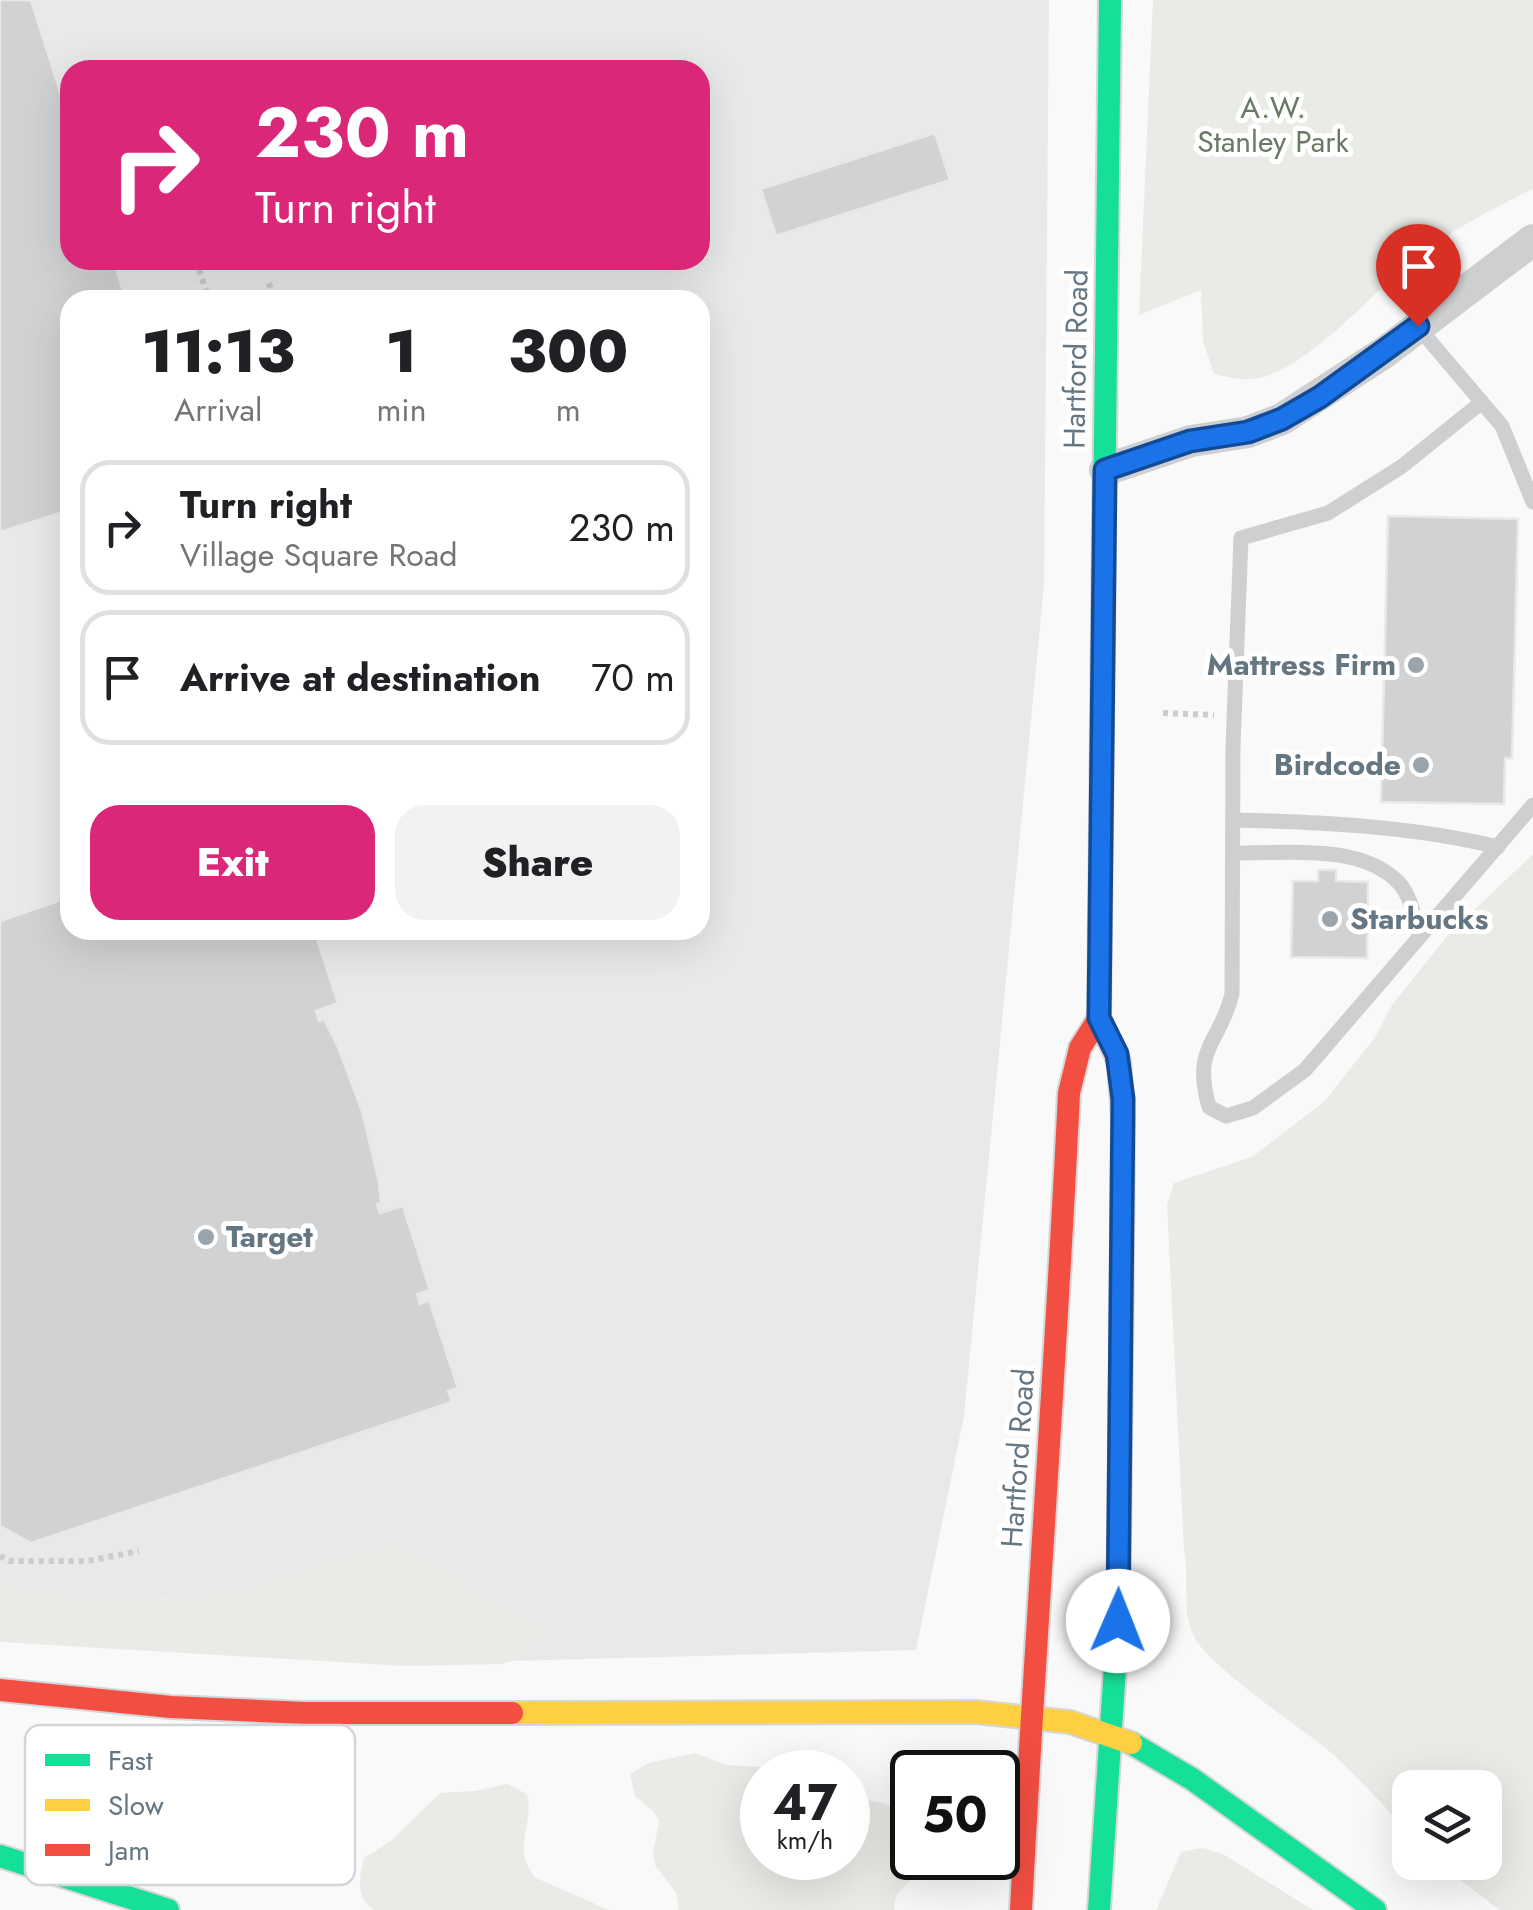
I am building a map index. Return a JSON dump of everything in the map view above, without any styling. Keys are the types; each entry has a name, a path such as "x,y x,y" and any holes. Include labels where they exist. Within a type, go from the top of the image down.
{"main road":[{"name":"Hartford Road","path":"1098,1910 1119,1598 1123,1099 1117,1054 1099,1018 1110,0"},
{"name":"Hartford Road","path":"1022,1910 1030,1716 1055,1382 1069,1093 1080,1048 1099,1018"},
{"path":"0,1690 121,1703 306,1713 720,1711 1030,1716 1070,1722 1111,1734 1166,1762 1376,1910"},
{"path":"0,1856 25,1864"},
{"path":"90,1885 168,1910"}],"street":[{"path":"1105,470 1190,441 1248,432 1282,419 1320,397 1533,240"}],"lane":[{"path":"1418,326 1502,426 1533,502"},
{"path":"1482,402 1401,467 1328,513 1241,538 1232,994 1227,1016 1204,1054 1202,1082 1209,1107 1226,1116 1253,1108 1305,1070 1533,805"},
{"path":"1233,820 1329,822 1466,839 1498,847"},
{"path":"1233,853 1332,855 1360,860 1399,884 1412,907 1419,934"}],"path":[{"path":"269,283 271,290"},
{"path":"1163,714 1235,714"},
{"path":"0,1556 9,1560 88,1560 139,1551"}],"shaded area":[{"path":"0,0 1049,0 1044,585 964,1416 916,1650 512,1661 540,1636 536,1621 488,1600 396,1546 374,1548 243,1591 185,1598 92,1600 0,1584"}],"green space":[{"name":"A.W. Stanley Park","path":"1153,0 1533,0 1533,189 1467,223 1421,253 1334,332 1292,364 1252,379 1214,374 1203,341 1201,290 1139,315"},
{"path":"1533,854 1533,1910 1499,1910 1461,1880 1502,1880 1502,1770 1392,1770 1392,1814 1328,1750 1216,1663 1193,1635 1186,1604 1167,1204 1174,1183 1252,1157 1325,1101 1375,1037 1392,1005 1448,935"},
{"path":"396,1546 488,1600 536,1621 541,1636 512,1661 501,1664 406,1666 0,1642 0,1584 92,1600 185,1598 243,1591 374,1548"},
{"path":"695,1753 740,1766 740,1880 870,1880 870,1801 890,1806 890,1880 910,1880 896,1897 894,1910 679,1910 676,1893 655,1865 659,1821 635,1796 630,1774 649,1763"},
{"path":"507,1784 527,1794 525,1857 536,1878 609,1910 374,1910 368,1905 360,1887 364,1858 392,1840 440,1793"},
{"path":"1203,1848 1223,1854 1313,1910 1156,1910 1181,1852"}],"building":[{"path":"0,0 31,0 60,91 60,270 116,270 123,290 60,290 60,513 0,532"},
{"path":"935,133 950,180 776,236 761,189"},
{"path":"1388,516 1518,519 1512,758 1505,758 1504,804 1381,802"},
{"name":"Starbucks","path":"1318,870 1336,870 1336,881 1368,882 1367,958 1291,957 1293,881 1318,881"},
{"name":"Target","path":"60,900 60,940 317,940 338,1003 316,1011 338,1047 362,1111 379,1182 380,1213 403,1206 430,1290 417,1294 420,1304 429,1300 458,1388 448,1391 452,1402 31,1543 0,1526 0,921"}],"traffic: fast":[{"path":"1104,524 1110,0"},
{"path":"1099,1910 1118,1621 1121,1369"},
{"path":"1131,1743 1192,1779 1375,1910"},
{"path":"0,1856 25,1864"},
{"path":"90,1885 168,1910"}],"traffic: slow":[{"path":"512,1713 976,1712 1070,1722 1131,1743"}],"traffic: jam":[{"path":"1104,524 1099,1018 1119,1062 1123,1118 1121,1369"},
{"path":"1021,1910 1069,1093 1080,1048 1099,1018"},
{"path":"0,1690 171,1707 305,1713 512,1713"}],"place":[{"name":"Mattress Firm","path":"1416,665"},
{"name":"Birdcode","path":"1421,765"},
{"name":"Starbucks","path":"1330,919"},
{"name":"Target","path":"206,1237"}],"route":[{"path":"1118,1621 1123,1099 1117,1054 1099,1018 1105,470 1190,441 1248,432 1282,419 1320,397 1418,326"}]}
